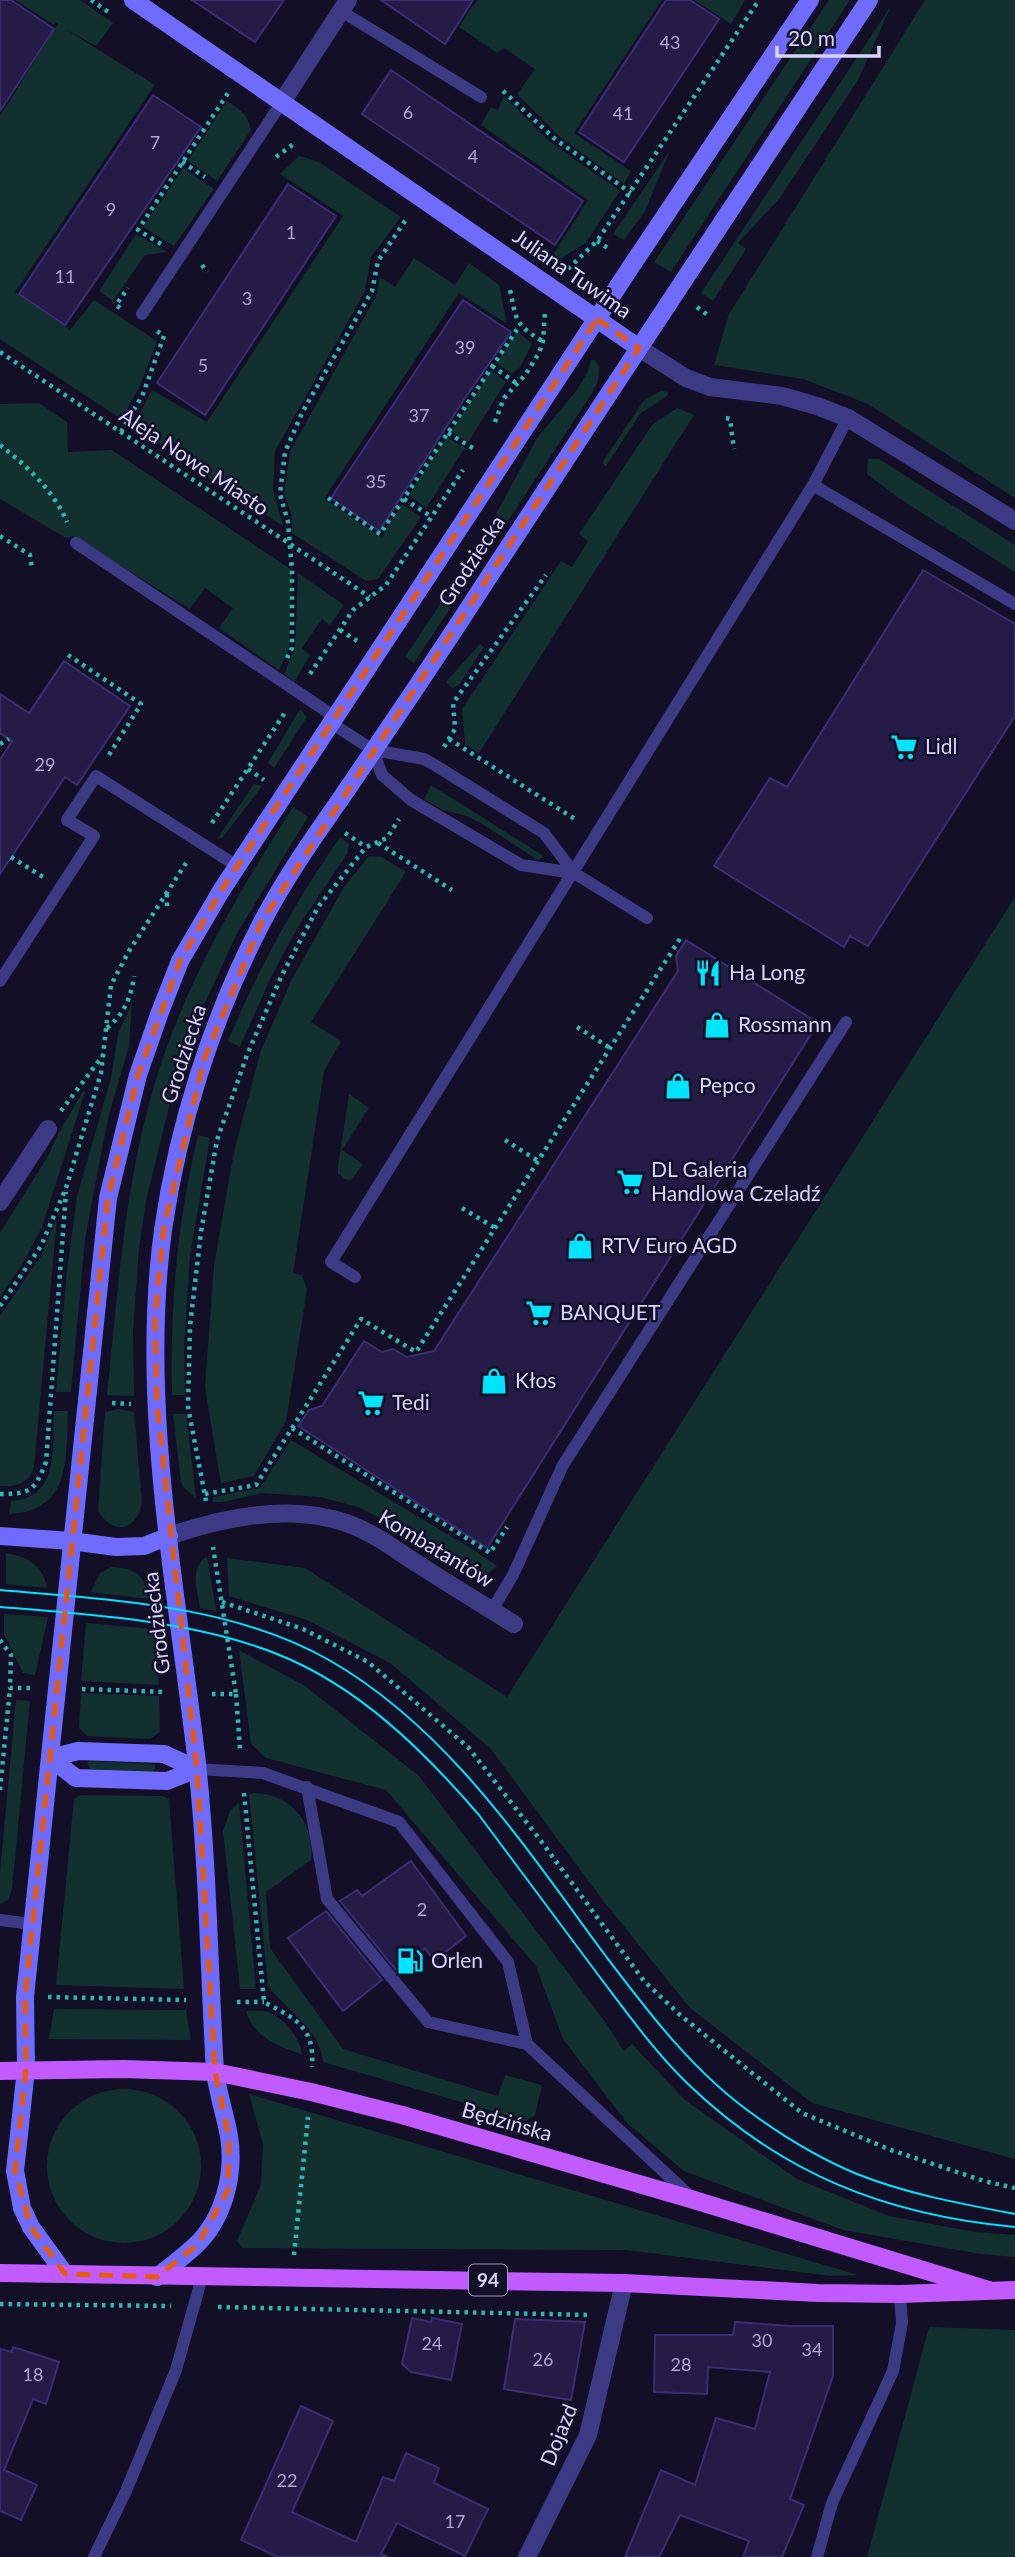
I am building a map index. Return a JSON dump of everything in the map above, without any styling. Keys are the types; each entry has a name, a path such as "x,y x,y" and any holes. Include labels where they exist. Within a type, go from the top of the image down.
{"main road":[{"name":"Będzińska","path":"0,2071 123,2068 215,2072 311,2092 402,2115 694,2200 989,2290"},
{"name":"94","path":"0,2273 157,2277"},
{"name":"Będzińska","path":"157,2277 624,2283 818,2293 900,2294 1015,2290"}],"street":[{"name":"Juliana Tuwima","path":"133,0 686,378 710,387 782,396 848,418 1015,521"},
{"name":"Grodziecka","path":"65,2274 31,2227 22,2207 15,2171 26,2069 25,1997 108,1198 138,1075 180,961 237,866 810,0"},
{"name":"Grodziecka","path":"157,2277 198,2244 215,2218 228,2190 231,2164 229,2137 215,2072 210,1934 198,1769 169,1536 157,1405 155,1318 164,1227 183,1132 204,1060 226,997 262,921 869,0"},
{"path":"282,102 343,4"},
{"path":"0,1202 48,1129"},
{"name":"Kombatantów","path":"0,1536 116,1547 144,1546 209,1524 271,1513 314,1517 347,1523 373,1536 514,1624"},
{"path":"50,1758 78,1751 164,1754 198,1769"},
{"path":"50,1758 75,1778 167,1781 198,1769"},
{"name":"Dojazd","path":"527,2557 588,2435 624,2283"}],"lane":[{"path":"343,4 481,97"},
{"path":"142,314 282,102"},
{"path":"355,1277 331,1262 813,485 848,418"},
{"path":"813,485 1015,604"},
{"path":"76,543 298,694 373,750 425,759 544,833 574,873 647,918"},
{"path":"373,750 382,775 411,800 521,865 574,873"},
{"path":"0,981 94,836 67,820 96,776 237,866"},
{"path":"492,1610 513,1575 563,1465 846,1022"},
{"path":"198,1769 263,1773 399,1822 508,1962 527,2044"},
{"path":"307,1787 327,1899 428,2022 527,2044 694,2200"},
{"path":"0,1920 32,1924"},
{"path":"94,2557 176,2370 202,2277"},
{"path":"817,2557 832,2503 893,2371 902,2323 900,2294"}],"path":[{"path":"563,274 597,241 759,0"},
{"path":"481,97 493,82 555,139 631,193"},
{"path":"138,230 228,93"},
{"path":"182,162 209,180"},
{"path":"277,680 292,648 292,570 288,522 280,494 285,452 303,411 372,291 378,261 409,214"},
{"path":"508,282 520,325 543,341"},
{"path":"116,305 125,312"},
{"path":"489,432 504,398 533,363 543,341 545,308"},
{"path":"328,498 380,534 520,325"},
{"path":"121,432 143,394 164,336 155,330"},
{"name":"Aleja Nowe Miasto","path":"0,352 370,597"},
{"path":"492,366 516,383"},
{"path":"718,415 730,419 734,449"},
{"path":"448,433 476,450 482,441"},
{"path":"0,445 20,461 59,502 76,543"},
{"path":"0,1306 41,1246 66,1188 96,1092 104,1053 111,985 125,957 353,611 386,585 468,461"},
{"path":"404,499 432,516"},
{"path":"0,536 30,555 32,569"},
{"path":"433,764 455,729 453,703 546,575"},
{"path":"68,655 141,704 96,776"},
{"path":"0,744 9,739"},
{"path":"449,739 598,833"},
{"path":"264,2002 236,1694 205,1494 188,1407 190,1326 201,1232 217,1140 247,1055 282,977 318,907 366,848 387,838 411,800"},
{"path":"377,843 452,890"},
{"path":"11,858 60,888"},
{"path":"167,892 167,906"},
{"path":"205,1494 256,1485 361,1319 416,1352 681,937"},
{"path":"106,1029 121,1016 132,992 134,976"},
{"path":"578,1027 610,1048"},
{"path":"78,1085 104,1053"},
{"path":"505,1140 538,1161"},
{"path":"0,1494 20,1494 38,1483 46,1462 66,1188"},
{"path":"462,1208 495,1228"},
{"path":"49,1402 188,1407"},
{"path":"292,1428 490,1553 509,1523"},
{"path":"222,1602 303,1629 368,1662 468,1747 644,1981 680,2015 802,2113 891,2150 984,2181 1015,2188"},
{"path":"0,1640 11,1655 0,1790"},
{"path":"10,1688 236,1694"},
{"path":"25,1997 264,2002 297,2019 313,2047 311,2092 289,2309"},
{"path":"0,2304 617,2316"}],"highlighted area":[{"path":"597,319 639,348 262,921 204,1060 164,1227 155,1318 157,1405 197,1769 215,2072 229,2137 228,2190 198,2244 157,2277 65,2274 31,2227 15,2171 26,2069 25,1997 108,1198 138,1075 180,961 221,891"}],"green space":[{"path":"15,0 80,0 113,23 96,46 65,29 155,85 15,292 70,330 94,300 157,341 139,388 121,419 0,339 0,116 58,24 55,22 54,25"},
{"path":"477,0 662,0 574,133 631,171 624,184 560,137 517,94 535,69 504,48 497,53 459,27"},
{"path":"694,0 745,0 731,24"},
{"path":"829,0 850,0 671,272 654,262"},
{"path":"925,0 1015,0 1015,498 868,404 803,379 714,365 729,314"},
{"path":"891,6 858,80 779,199 738,243 746,249 713,301 701,293"},
{"path":"504,96 549,141 620,191 586,243 560,259 553,255 588,200 481,125 491,107 498,110"},
{"path":"227,101 246,116 251,130 217,181 188,161"},
{"path":"670,150 645,211 624,240 613,234"},
{"path":"299,156 319,162 401,217 371,257 365,291 275,451 273,490 283,526 133,427 152,390 207,422 343,216 280,174"},
{"path":"183,168 214,189 174,246 143,227"},
{"path":"136,234 167,252 145,255 113,301 99,291"},
{"path":"414,258 455,285 469,263 499,285 507,324 459,293 324,499 382,537 402,504 421,517 378,579 366,581 292,533 292,516 284,494 290,452 377,294 380,277 395,287"},
{"path":"517,331 532,344 520,367 512,374 496,363"},
{"path":"591,360 595,360 599,367 598,382 591,395 414,663 405,657 480,544 537,438 577,390"},
{"path":"491,370 506,382 468,442 451,431"},
{"path":"661,391 668,392 668,395 640,414 606,466 602,463 644,400"},
{"path":"39,403 67,422 68,452 112,450 292,570 289,649 279,670 219,628 233,608 205,588 190,609 73,536 66,538 0,499 0,404"},
{"path":"677,408 694,415 479,753 465,744 462,709 561,561 572,567 588,541 579,534 652,425"},
{"path":"447,437 465,448 426,508 409,495"},
{"path":"868,459 879,459 1015,545 1015,572 900,499 867,474"},
{"path":"298,573 344,605 330,625 322,619 302,648 310,655 294,682 284,674 295,648"},
{"path":"480,644 484,647 459,685 452,688 446,682"},
{"path":"300,709 307,717 274,768 268,763"},
{"path":"254,784 262,786 222,838 217,839"},
{"path":"431,785 543,857 538,860 479,822 443,810 424,799"},
{"path":"293,807 308,817 237,933 191,1034 173,1090 146,1201 139,1249 133,1331 134,1396 107,1395 129,1201 154,1086 196,976 232,907"},
{"path":"340,837 349,844 347,854 298,927 271,977 240,1047 228,1041 278,936"},
{"path":"369,856 382,857 406,872 311,1022 341,1041 324,1071 293,1273 302,1275 307,1290 286,1421 254,1476 221,1483 205,1387 214,1265 234,1152 261,1050 292,979 344,887"},
{"path":"1015,897 1015,2159 812,2103 690,2008 601,1898 491,1749 390,1663 307,1620 229,1596 227,1558 305,1568 507,1697"},
{"path":"132,1003 129,1046 108,1118 85,1239 71,1392 56,1392 77,1196 111,1078 118,1034"},
{"path":"83,1091 85,1092 42,1227 23,1263 0,1297 0,1233 48,1156"},
{"path":"349,1094 369,1108 342,1150 363,1164 351,1180 344,1179 338,1173"},
{"path":"198,1135 210,1138 190,1256 184,1349 185,1395 172,1395 176,1264"},
{"path":"57,1218 34,1467 25,1481 11,1486 0,1486 0,1316 41,1256"},
{"path":"118,1409 134,1412 142,1502 135,1519 124,1527 111,1524 98,1511 105,1412"},
{"path":"54,1411 68,1411 67,1447 61,1480 44,1504 29,1511 9,1514 11,1501 27,1498 38,1491 46,1481 52,1455"},
{"path":"173,1414 186,1414 196,1498 181,1482"},
{"path":"291,1440 497,1566 487,1575 473,1575 446,1564 400,1528 358,1507 320,1497 262,1493 213,1502 213,1497 260,1488"},
{"path":"6,1553 33,1563 42,1573 47,1588 6,1584"},
{"path":"207,1556 216,1611 200,1608 197,1594 196,1573 201,1561"},
{"path":"111,1567 138,1574 145,1584 148,1599 91,1592 100,1573"},
{"path":"4,1614 48,1617 35,1675 23,1673 4,1634"},
{"path":"86,1623 154,1629 159,1685 81,1681"},
{"path":"239,1650 305,1686 419,1776 606,2023 624,2051 632,2044 685,2100 797,2179 889,2216 975,2232 1015,2235 1015,2257 981,2254 843,2230 684,2171 627,2123 563,2039 536,1966 386,1790 266,1758 251,1744"},
{"path":"81,1693 159,1696 160,1732 150,1739 87,1736 79,1728"},
{"path":"16,1700 30,1701 12,1889 8,1900 0,1904 0,1873"},
{"path":"87,1763 150,1764 155,1765 155,1769 152,1772 90,1769"},
{"path":"249,1794 280,1799 290,1805 305,1823 309,1834 311,1860 266,1892 270,1948 343,2049 498,2096 505,2075 542,2085 535,2115 526,2121 323,2062 321,2050 309,2030 268,1986"},
{"path":"80,1795 162,1796 169,1799 184,1989 56,1985 74,1799"},
{"path":"239,1802 256,1989 240,1989 223,1831 230,1811"},
{"path":"54,2009 186,2010 191,2040 49,2039"},
{"path":"246,2011 266,2011 280,2019 295,2035 302,2054 268,2040 254,2028"},
{"path":"124,2089 154,2095 179,2111 195,2136 201,2166 195,2196 179,2221 154,2237 124,2243 94,2237 69,2221 53,2196 47,2166 53,2136 69,2111 94,2095"},
{"path":"249,2094 858,2275 832,2276 626,2250 243,2248 237,2241 261,2185 263,2144"},
{"path":"929,2327 1015,2330 1015,2557 867,2557"}],"building":[{"path":"0,0 11,0 54,29 0,111"},
{"path":"192,0 284,0 255,42"},
{"path":"381,0 473,0 445,44"},
{"path":"666,0 690,0 719,19 624,162 579,132"},
{"path":"391,70 583,201 555,245 362,114"},
{"path":"153,95 201,127 65,325 19,294"},
{"path":"288,184 336,216 205,415 157,383"},
{"path":"463,300 511,332 379,531 331,498"},
{"name":"Lidl","path":"923,570 1015,624 1015,716 868,946 850,936 844,947 714,866 770,778 787,787"},
{"path":"64,661 130,706 77,785 65,777 0,874 0,760 12,741 0,733 0,694 29,713"},
{"name":"DL Galeria Handlowa Czeladź","path":"686,940 818,1023 487,1548 298,1426 309,1410 322,1406 364,1341 382,1352 393,1349 407,1357 434,1351 678,971 676,956"},
{"path":"411,1861 466,1936 434,1961 425,1948 396,1970 340,1901 357,1890 362,1896"},
{"path":"326,1911 382,1980 343,2011 288,1938"},
{"path":"412,2318 431,2322 432,2318 462,2324 451,2380 411,2372 402,2364"},
{"path":"515,2319 585,2322 571,2400 504,2389"},
{"path":"735,2322 833,2326 833,2376 790,2499 804,2505 782,2557 743,2557 749,2541 680,2515 659,2557 625,2557 661,2470 695,2485 716,2418 755,2429 770,2372 708,2367 707,2394 654,2392 655,2335 733,2335"},
{"path":"13,2347 59,2362 46,2404 33,2399 4,2470 37,2485 21,2520 0,2511 0,2349 12,2352"},
{"path":"301,2406 333,2421 292,2512 356,2542 383,2477 394,2481 406,2453 439,2468 434,2483 488,2509 465,2556 397,2523 381,2554 388,2557 278,2557 241,2540"}],"tram line":[{"path":"0,1590 126,1602 210,1616 291,1641 329,1660 372,1688 448,1755 514,1832 656,2020 692,2061 732,2098 791,2140 857,2174 915,2193 1015,2214"},
{"path":"0,1607 177,1626 277,1654 307,1667 335,1684 387,1722 458,1791 651,2043 687,2083 723,2115 760,2142 838,2185 923,2212 1015,2227"}],"place":[{"name":"Lidl","path":"904,747"},
{"name":"Ha Long","path":"708,973"},
{"name":"Rossmann","path":"717,1025"},
{"name":"Pepco","path":"678,1086"},
{"name":"DL Galeria Handlowa Czeladź","path":"630,1182"},
{"name":"RTV Euro AGD","path":"580,1246"},
{"name":"BANQUET","path":"539,1313"},
{"name":"Kłos","path":"494,1381"},
{"name":"Tedi","path":"371,1403"},
{"name":"Orlen","path":"410,1961"}]}
